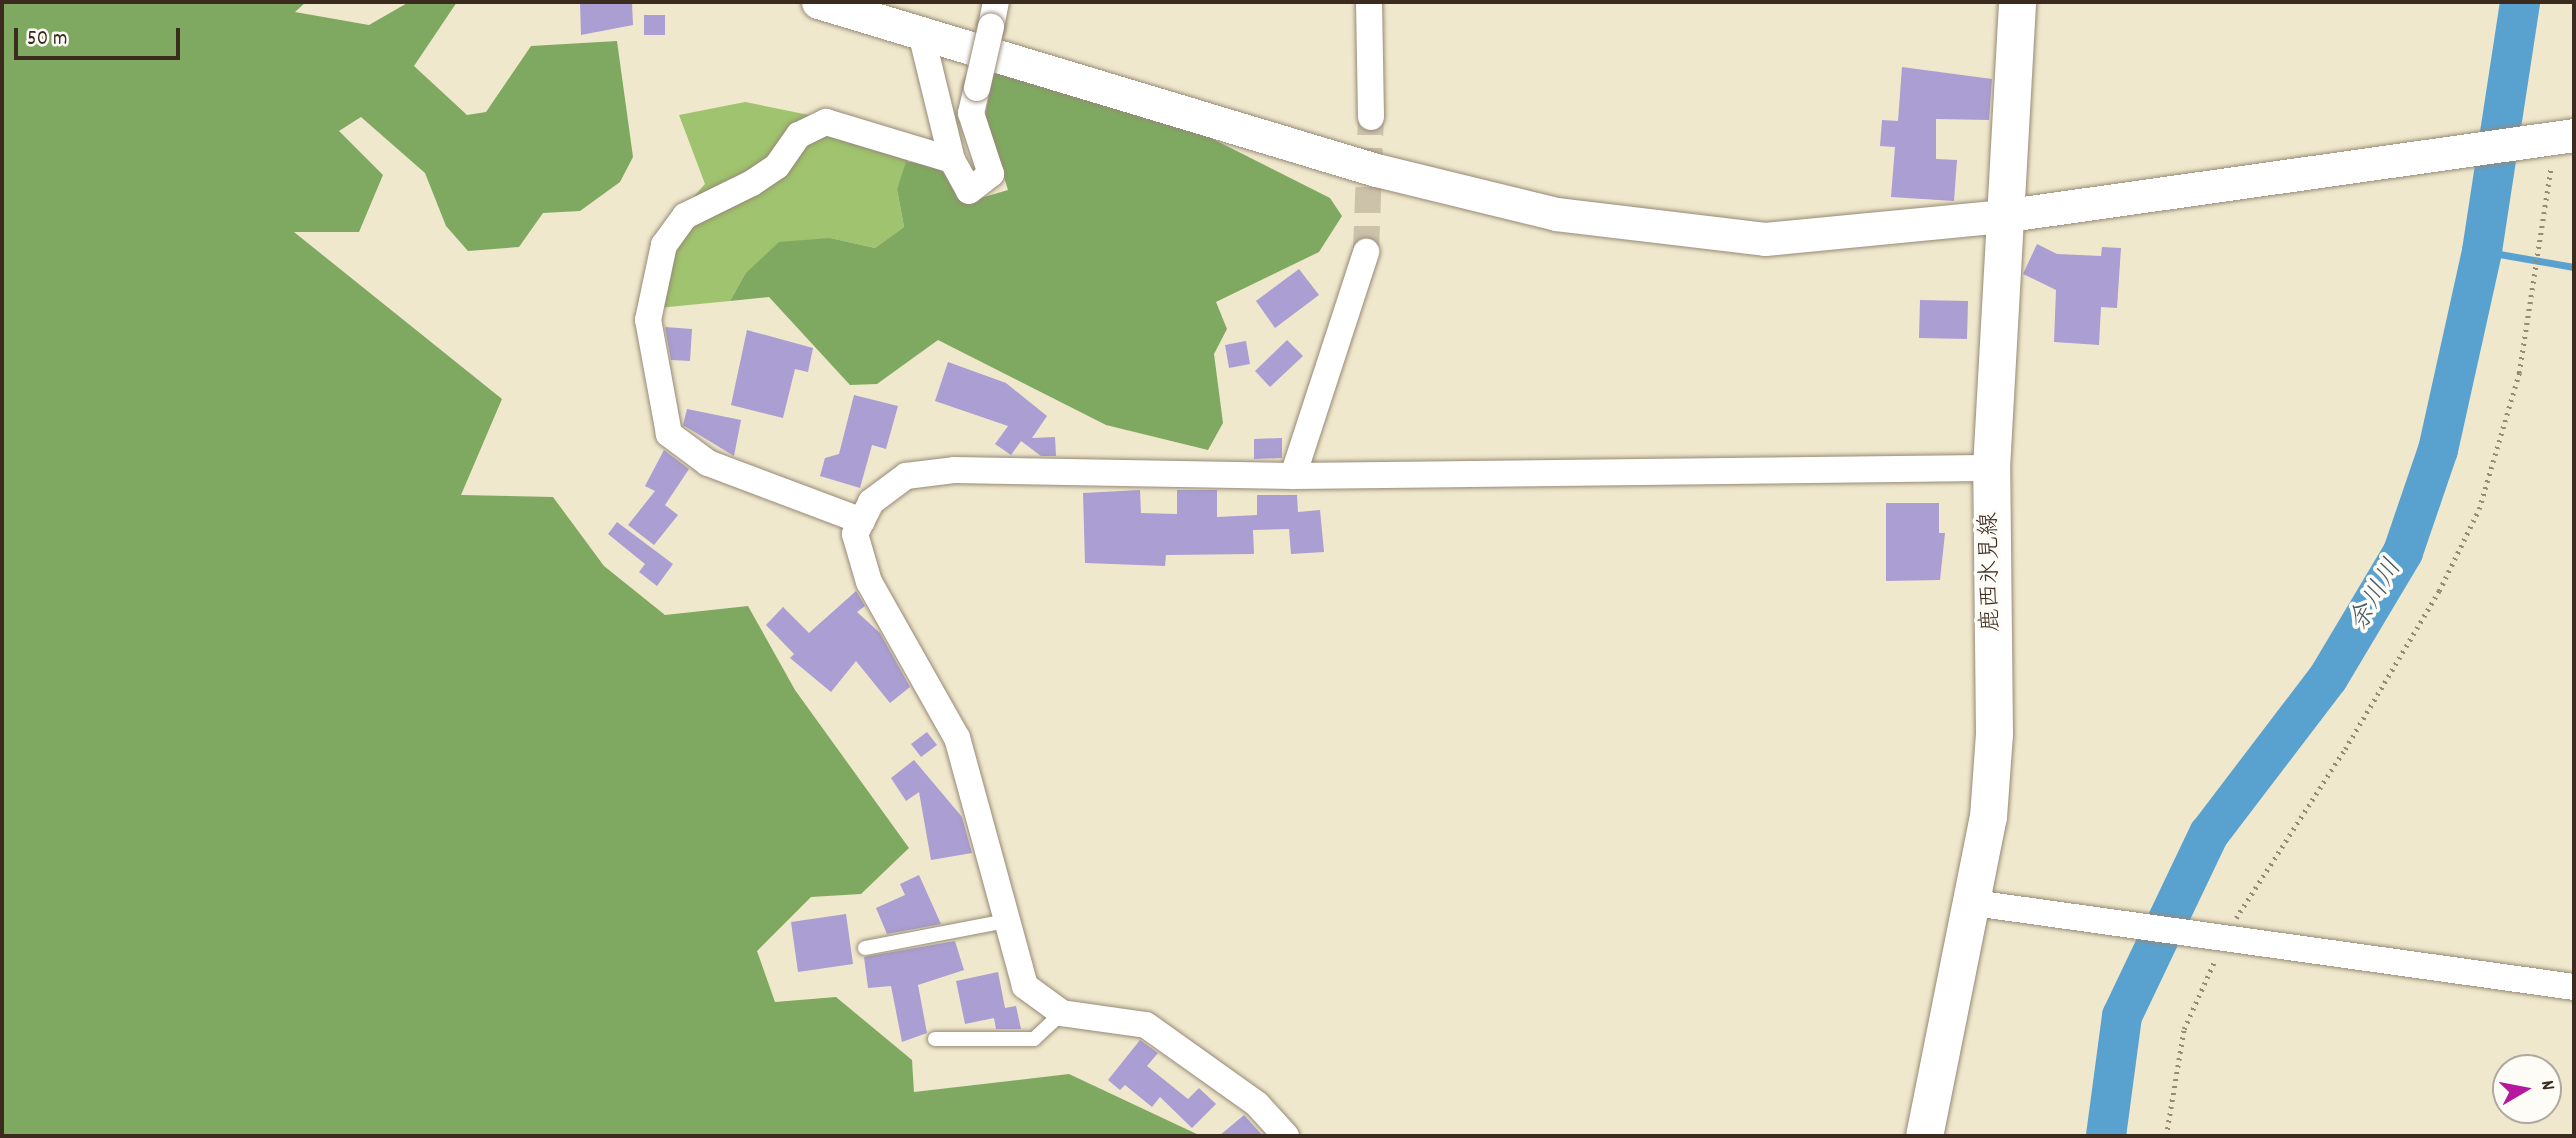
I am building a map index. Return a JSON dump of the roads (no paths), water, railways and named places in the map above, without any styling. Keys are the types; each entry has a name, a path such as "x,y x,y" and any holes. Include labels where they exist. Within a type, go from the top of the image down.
{"main road":[{"name":"鹿西氷見線","path":"1924,1136 1973,904 1994,734 1991,468 2002,216 2017,2"}],"street":[{"path":"818,2 1377,170 1556,214 1765,239 2002,216 2565,136"},
{"path":"1368,2 1371,117"},
{"path":"921,33 952,160 969,191 992,174 971,113 993,14"},
{"path":"862,521 708,463 669,434 648,320 664,245 685,216 752,183 777,166 799,135 826,122 952,160"},
{"path":"1293,476 1366,252"},
{"path":"1286,1136 1257,1104 1146,1025 1062,1013 1025,986 957,738 870,582 855,534 872,502 906,476 954,470 1293,476 1991,468"},
{"path":"1973,904 2574,987"}],"lane":[{"path":"865,948 1006,921"},
{"path":"935,1039 1034,1039 1062,1013"}],"waterway":[{"name":"余川川","path":"2106,1136 2122,1016 2209,834 2328,678 2403,552 2438,450 2482,251 2520,2"},
{"path":"2482,251 2574,267"}],"tunnel":[{"path":"1366,252 1371,117"}]}
